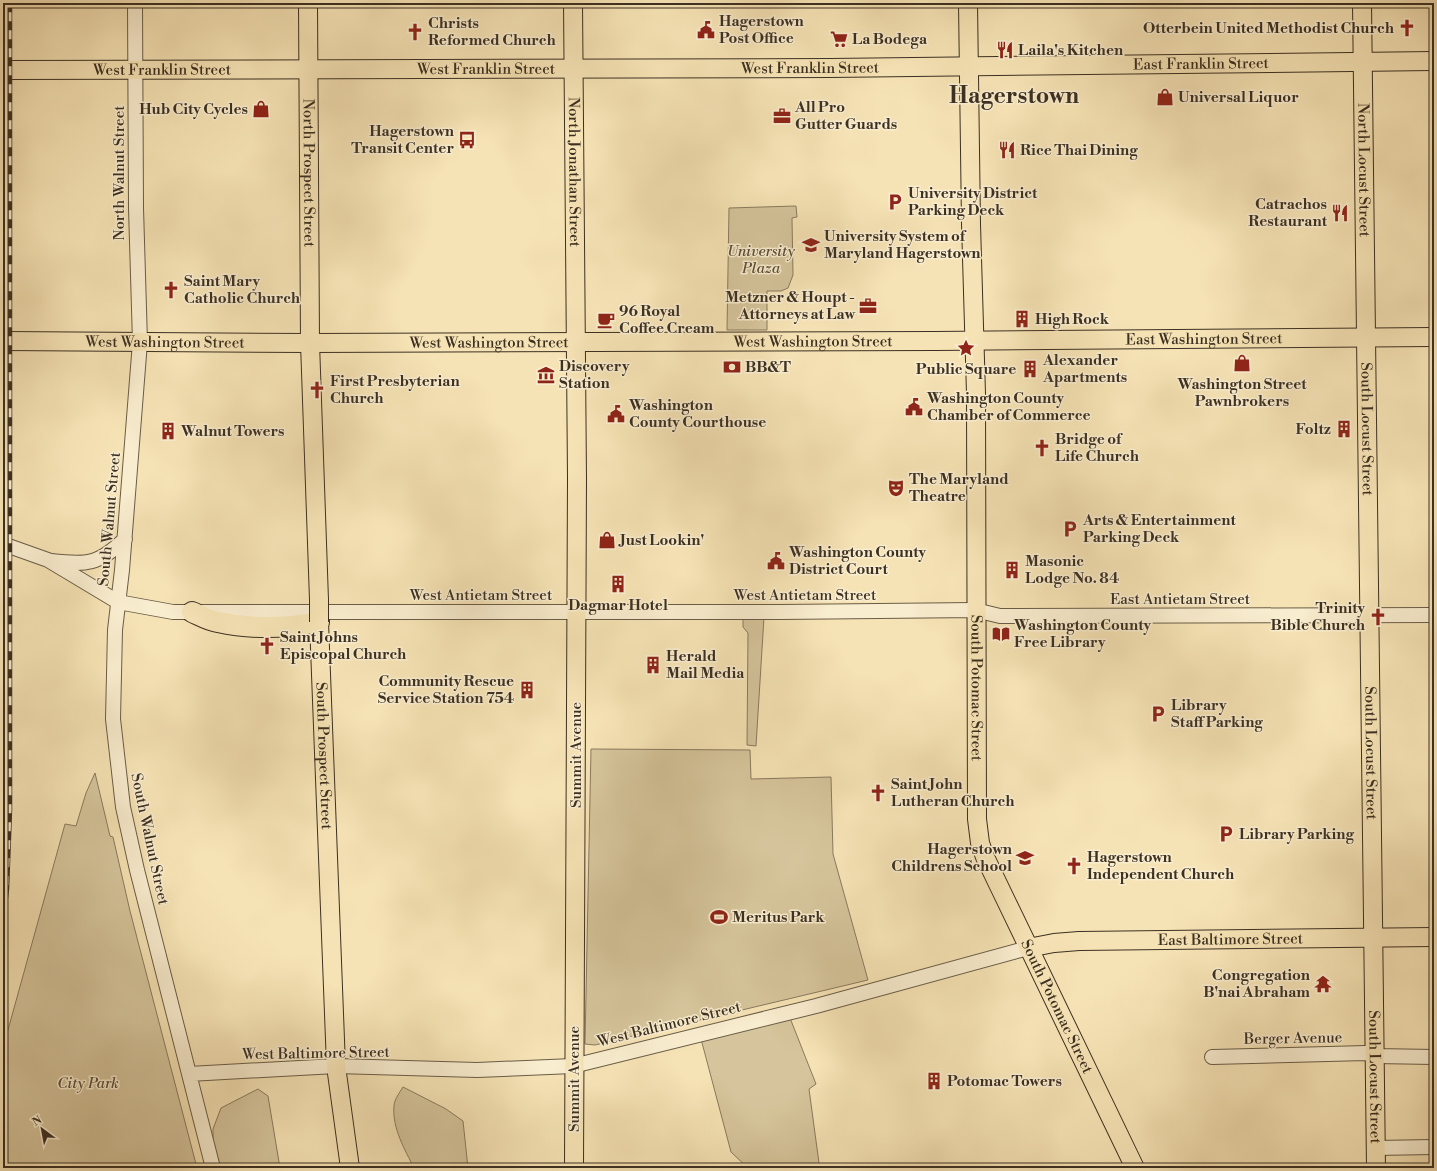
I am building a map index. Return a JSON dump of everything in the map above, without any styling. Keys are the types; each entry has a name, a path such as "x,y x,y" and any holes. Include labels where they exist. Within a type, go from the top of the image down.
{"highway":[{"path":"192,612 216,622 239,625 299,626 320,622"}],"main road":[{"name":"North Prospect Street","path":"308,3 310,343"},
{"name":"North Jonathan Street","path":"573,3 576,341"},
{"name":"South Potomac Street","path":"968,3 974,341 978,832 985,857 1135,1168"},
{"name":"North Locust Street","path":"1362,3 1367,338"},
{"name":"East Franklin Street","path":"968,67 1434,61"},
{"name":"West Franklin Street","path":"3,70 968,67"},
{"name":"East Washington Street","path":"974,341 1434,337"},
{"name":"South Locust Street","path":"1367,338 1376,1168"},
{"name":"West Washington Street","path":"3,340 310,343 974,341"},
{"name":"Summit Avenue","path":"574,1168 573,1066 577,611 576,341"},
{"name":"South Prospect Street","path":"310,343 336,1066 350,1168"},
{"name":"East Baltimore Street","path":"1028,948 1054,943 1079,941 1434,937"}],"street":[{"name":"North Walnut Street","path":"135,3 136,208 140,342"},
{"name":"South Walnut Street","path":"140,342 125,539 115,630 113,719 123,807 138,876 213,1168"},
{"path":"48,560 70,562 96,560 112,552 125,539"},
{"name":"West Antietam Street","path":"3,544 48,560 118,602 174,612 330,614 577,611 781,612 975,610"},
{"name":"East Antietam Street","path":"975,610 1000,616 1434,615"},
{"name":"West Baltimore Street","path":"189,1074 336,1066 477,1070 573,1066 816,1006 1028,948"},
{"name":"Berger Avenue","path":"1212,1057 1366,1053 1375,1056 1434,1057"},
{"path":"1375,1148 1434,1147"}],"green space":[{"name":"University Plaza","path":"796,206 797,217 792,218 793,275 788,288 781,291 767,291 767,330 727,330 729,208"},
{"path":"743,617 764,617 756,746 747,745 748,633 743,627"},
{"name":"Meritus Park","path":"591,749 750,750 751,779 831,777 833,854 868,980 595,1045 585,1044"},
{"name":"City Park","path":"95,773 110,836 113,837 130,911 197,1168 3,1168 3,1048 65,824 76,826 86,793"},
{"path":"790,1018 816,1084 809,1089 819,1163 817,1168 748,1168 731,1152 701,1039"},
{"path":"403,1087 446,1109 463,1121 468,1168 414,1168 397,1131 395,1122 394,1104"},
{"path":"258,1089 268,1096 280,1168 213,1168 213,1129 221,1108"}],"railway":[{"path":"3,3 3,336"},
{"path":"3,921 7,889 10,810 10,3"}],"place":[{"name":"Otterbein United Methodist Church","path":"1407,28"},
{"name":"Hagerstown Post Office","path":"706,30"},
{"name":"Christs Reformed Church","path":"415,32"},
{"name":"La Bodega","path":"839,39"},
{"name":"Laila's Kitchen","path":"1005,50"},
{"name":"Universal Liquor","path":"1165,97"},
{"name":"Hub City Cycles","path":"261,109"},
{"name":"All Pro Gutter Guards","path":"782,116"},
{"name":"Hagerstown Transit Center","path":"467,140"},
{"name":"Rice Thai Dining","path":"1007,150"},
{"name":"University District Parking Deck","path":"895,202"},
{"name":"Catrachos Restaurant","path":"1340,213"},
{"name":"University System of Maryland Hagerstown","path":"811,245"},
{"name":"Saint Mary Catholic Church","path":"171,290"},
{"name":"Metzner & Houpt - Attorneys at Law","path":"868,306"},
{"name":"High Rock","path":"1022,319"},
{"name":"96 Royal Coffee Cream","path":"606,320"},
{"name":"Public Square","path":"966,348"},
{"name":"Washington Street Pawnbrokers","path":"1242,363"},
{"name":"BB&T","path":"732,367"},
{"name":"Alexander Apartments","path":"1030,369"},
{"name":"Discovery Station","path":"546,375"},
{"name":"First Presbyterian Church","path":"317,390"},
{"name":"Washington County Chamber of Commerce","path":"914,407"},
{"name":"Washington County Courthouse","path":"616,414"},
{"name":"Foltz","path":"1344,429"},
{"name":"Walnut Towers","path":"168,431"},
{"name":"Bridge of Life Church","path":"1042,448"},
{"name":"The Maryland Theatre","path":"896,488"},
{"name":"Arts & Entertainment Parking Deck","path":"1070,529"},
{"name":"Just Lookin'","path":"607,540"},
{"name":"Washington County District Court","path":"776,561"},
{"name":"Masonic Lodge No. 84","path":"1012,570"},
{"name":"Dagmar Hotel","path":"618,584"},
{"name":"Trinity Bible Church","path":"1378,617"},
{"name":"Washington County Free Library","path":"1001,634"},
{"name":"Saint Johns Episcopal Church","path":"267,646"},
{"name":"Herald Mail Media","path":"653,665"},
{"name":"Community Rescue Service Station 754","path":"527,690"},
{"name":"Library Staff Parking","path":"1158,714"},
{"name":"Saint John Lutheran Church","path":"878,793"},
{"name":"Library Parking","path":"1226,834"},
{"name":"Hagerstown Childrens School","path":"1025,858"},
{"name":"Hagerstown Independent Church","path":"1074,866"},
{"name":"Meritus Park","path":"719,917"},
{"name":"Congregation B'nai Abraham","path":"1323,984"},
{"name":"Potomac Towers","path":"934,1081"}],"district":[{"name":"Hagerstown","path":"1014,95"}]}
